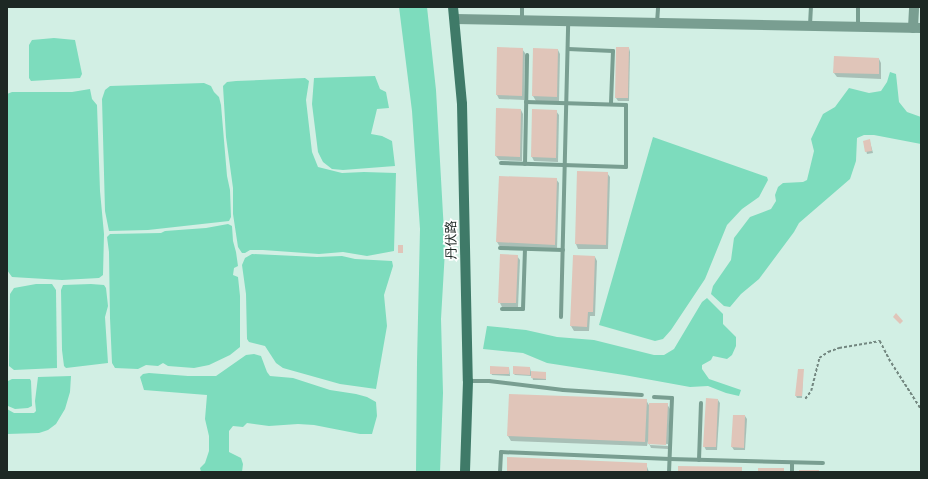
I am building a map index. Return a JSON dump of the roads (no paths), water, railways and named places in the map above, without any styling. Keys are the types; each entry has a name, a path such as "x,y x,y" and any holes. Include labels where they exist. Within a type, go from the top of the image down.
{"main road":[{"name":"丹伏路","path":"453,7 462,104 468,381 465,472"}],"street":[{"path":"455,19 917,28 914,7"}],"lane":[{"path":"522,7 522,20"},
{"path":"658,7 658,23"},
{"path":"810,26 811,7"},
{"path":"858,7 858,27"},
{"path":"560,317 566,165 568,21"},
{"path":"568,49 613,51 611,104"},
{"path":"525,164 527,55"},
{"path":"502,163 626,166 626,105 526,102"},
{"path":"500,248 563,250"},
{"path":"502,309 523,309 525,249"},
{"path":"468,381 489,381 563,390 642,395"},
{"path":"654,397 672,398 669,472"},
{"path":"699,460 701,403"},
{"path":"500,472 501,452 699,460 823,463"},
{"path":"792,463 792,472"}]}
